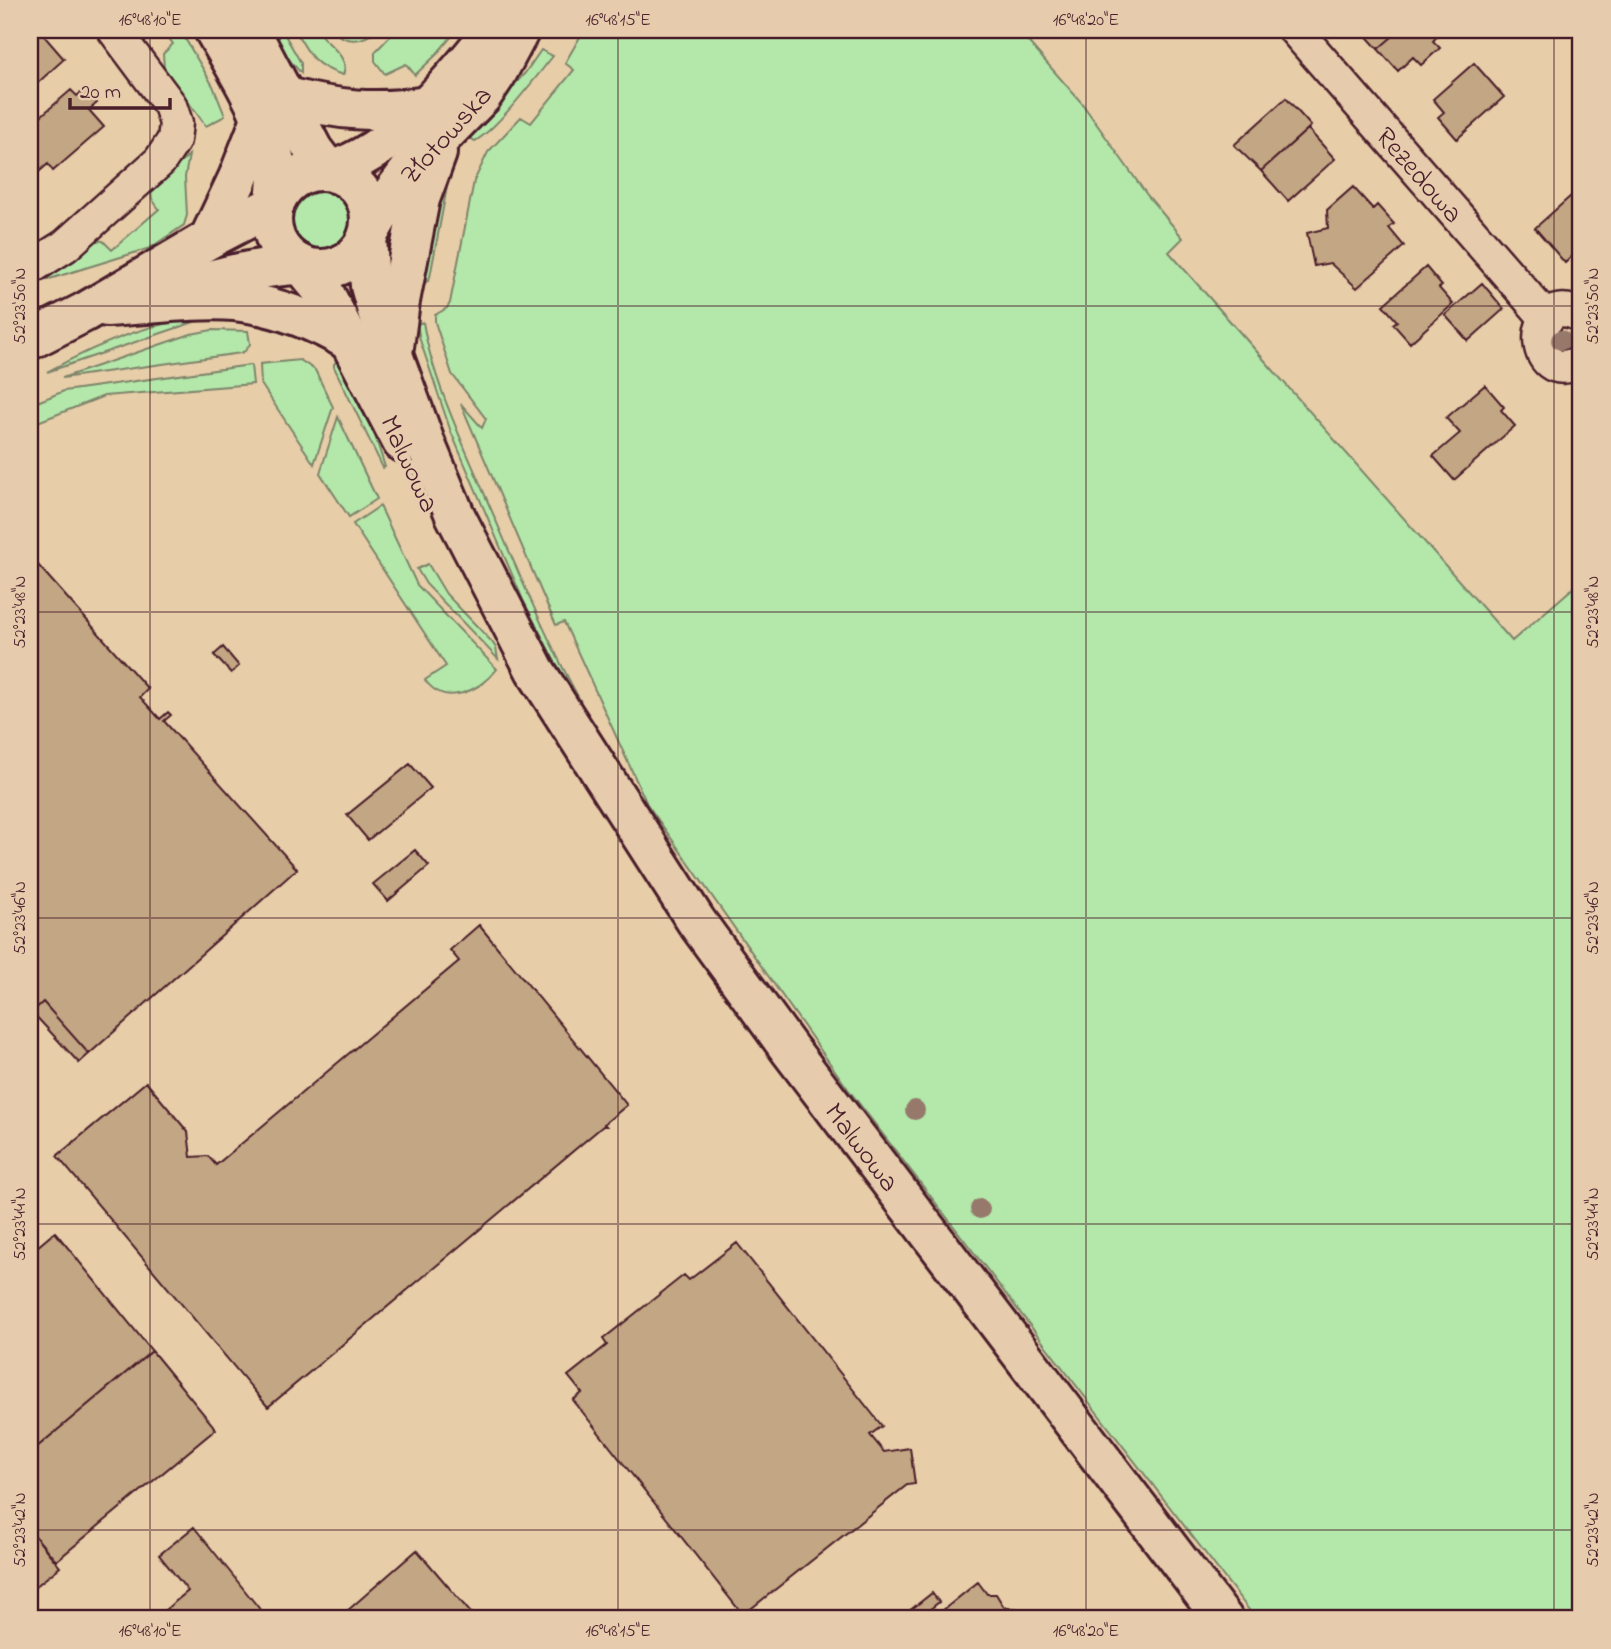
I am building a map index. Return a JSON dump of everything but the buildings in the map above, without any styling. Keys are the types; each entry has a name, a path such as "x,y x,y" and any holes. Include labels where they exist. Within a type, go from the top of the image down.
{"street":[{"path":"30,268 65,246 160,161 174,140 176,123 170,105 114,30"},
{"path":"214,30 273,108 329,171"},
{"path":"250,30 273,108 276,168 272,226 274,236 285,254 301,265"},
{"name":"Złotowska","path":"367,237 392,194 413,166 464,67 493,30"},
{"name":"Złotowska","path":"329,171 351,164 482,96 520,30"},
{"name":"Rezedowa","path":"1295,30 1547,319"},
{"path":"222,232 238,178 273,108"},
{"name":"Złotowska","path":"273,108 379,110 434,122"},
{"name":"Malwowa","path":"393,355 400,301 434,122"},
{"path":"30,340 96,310 222,232 274,205 284,188 300,176 329,171 346,178 365,199 370,217 367,237 357,254 341,265 321,270 301,265 246,270 96,310"},
{"name":"Malwowa","path":"367,237 370,286 426,445 455,515 527,657"},
{"name":"Malwowa","path":"301,265 325,295 351,342 465,573 527,657 696,921 790,1050 1223,1619"},
{"path":"96,310 219,300 239,302 291,315 332,331 351,342"},
{"path":"1581,316 1561,312 1547,319 1539,332 1538,340 1543,355 1556,364 1563,366 1581,361"}],"green space":[{"path":"163,30 180,30 213,86 225,116 206,126 164,69 163,54 173,44"},
{"path":"271,30 282,30 301,63 301,73 282,52"},
{"path":"295,30 316,30 341,56 345,68 343,75 325,68 313,58"},
{"path":"332,30 377,30 354,40 343,38"},
{"path":"396,30 457,30 415,75 406,64 385,74 375,61 375,52"},
{"path":"584,30 1018,30 1081,102 1147,195 1183,238 1169,252 1512,641 1581,581 1581,1619 1256,1619 848,1089 647,804 564,622 556,625 547,605 461,404 482,428 486,419 452,374 435,322 435,315 450,303 474,181 488,152 521,117 531,123 574,70 565,63"},
{"path":"541,50 553,56 516,102 484,135 475,141 467,136 525,73"},
{"path":"189,155 185,177 187,215 184,225 150,248 43,281 41,277 93,240 103,241 112,250 159,209 152,199 151,190"},
{"path":"450,171 430,277 418,286 432,209"},
{"path":"322,192 333,194 346,205 351,221 349,232 338,245 322,250 311,248 298,237 293,221 295,210 306,197"},
{"path":"206,318 47,372 84,353 144,329"},
{"path":"423,322 433,365 457,431 530,599 581,702 554,660 523,600 451,432 420,340 417,324"},
{"path":"212,330 248,331 250,344 241,353 62,378 191,334"},
{"path":"340,358 361,392 385,467 383,468 334,367"},
{"path":"300,360 315,370 333,407 314,464 261,384 260,364"},
{"path":"251,365 253,384 104,396 30,425 30,405 64,391"},
{"path":"338,417 377,499 349,517 320,473"},
{"path":"380,506 417,585 497,669 472,690 452,695 442,693 425,680 446,666 353,524"},
{"path":"428,564 446,594 492,642 498,659 426,584 417,569"}]}
